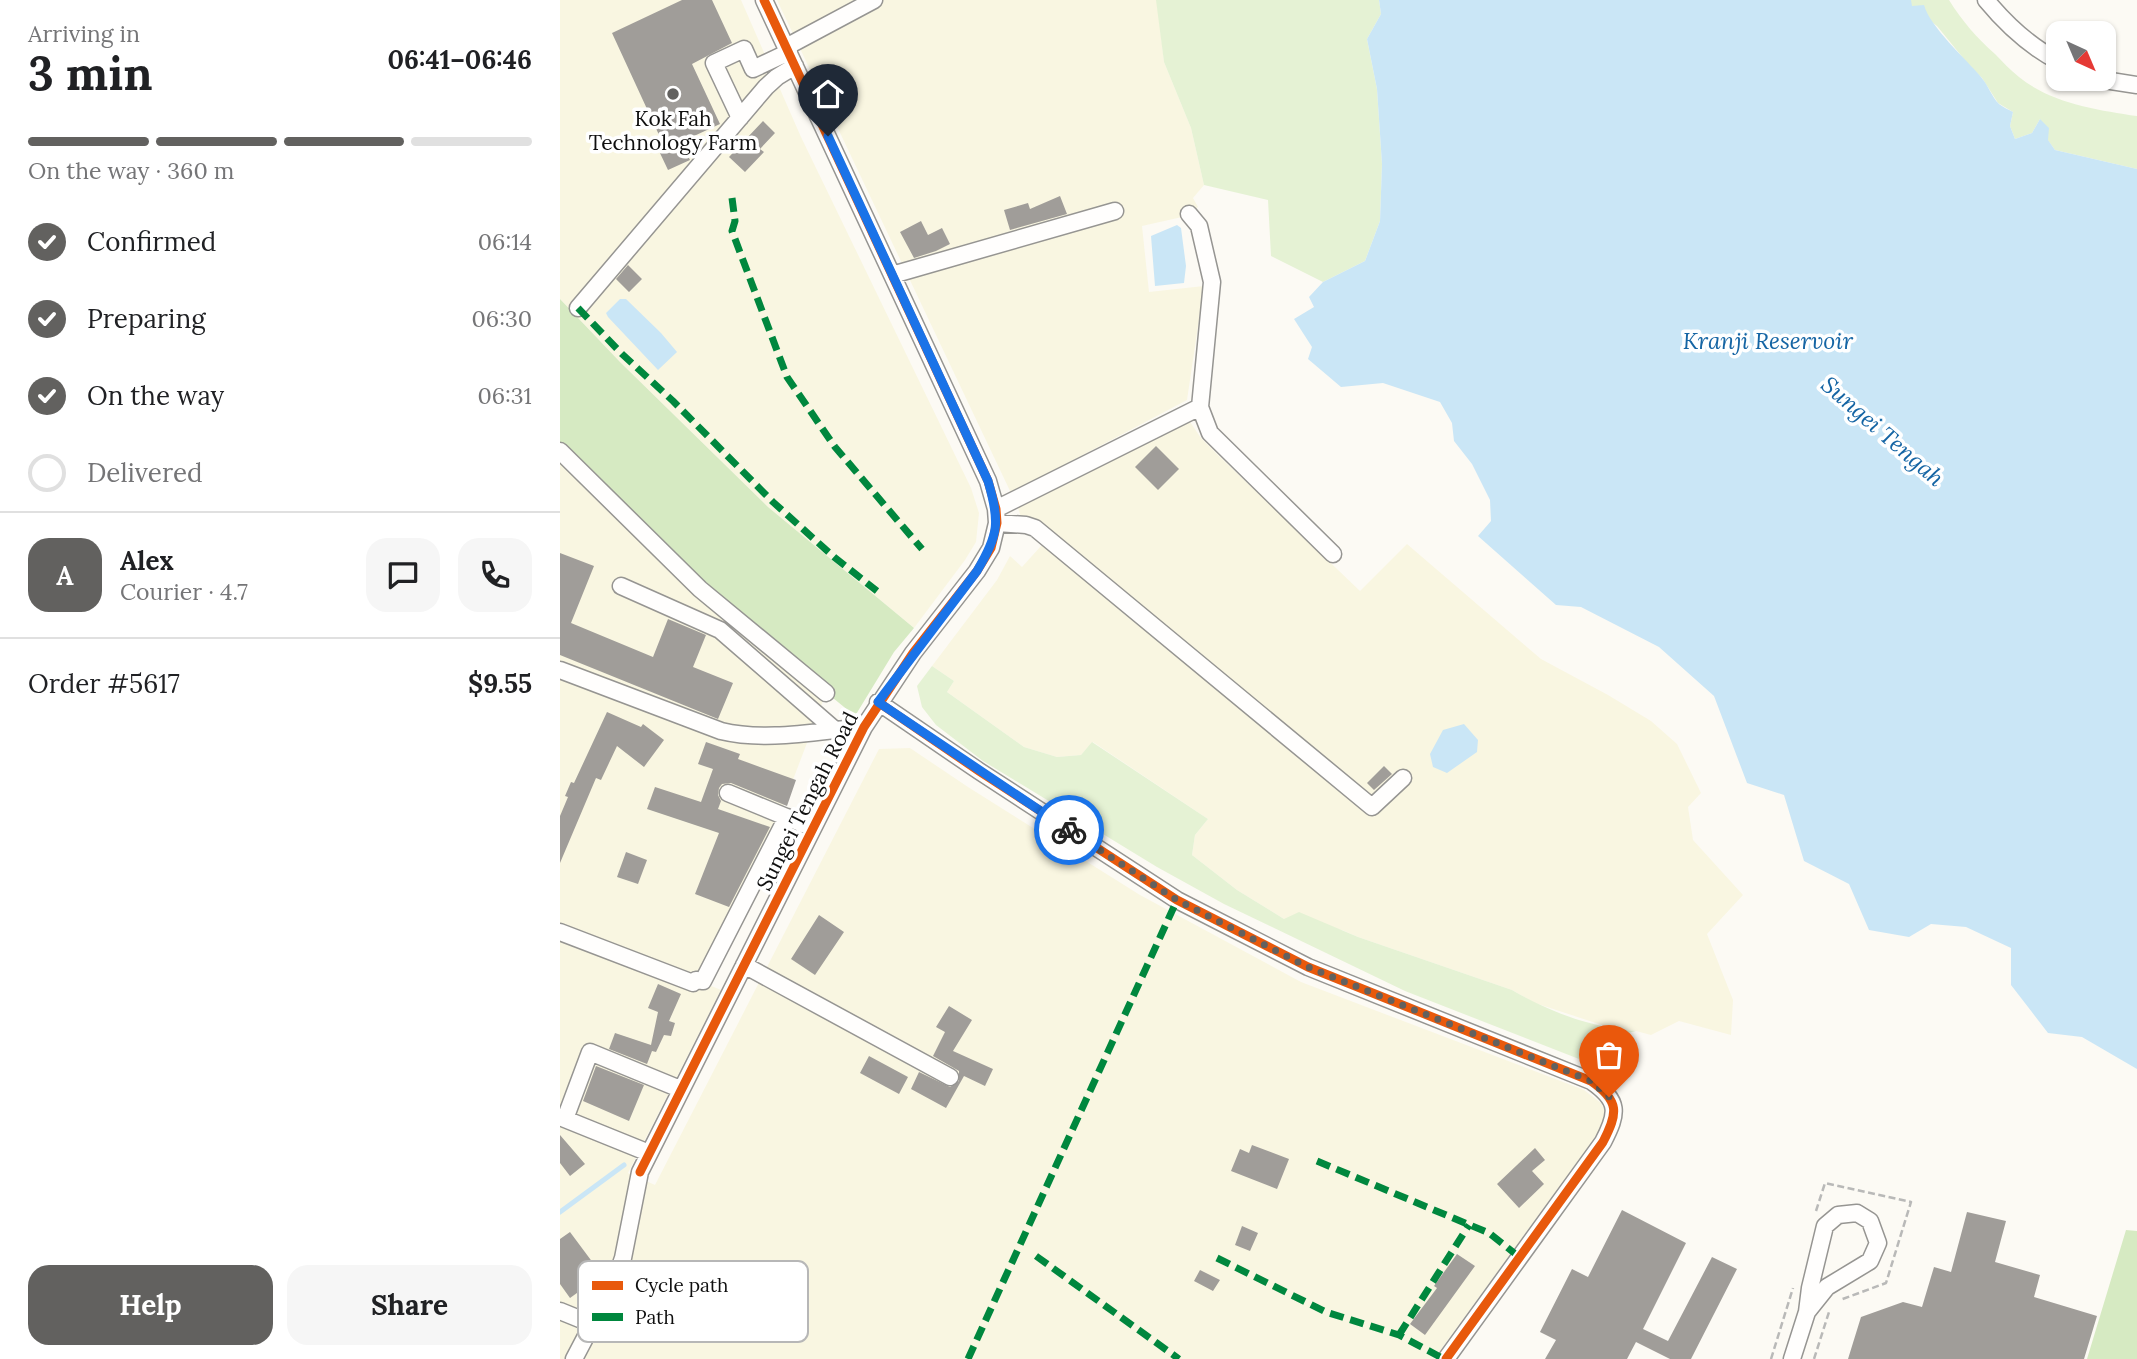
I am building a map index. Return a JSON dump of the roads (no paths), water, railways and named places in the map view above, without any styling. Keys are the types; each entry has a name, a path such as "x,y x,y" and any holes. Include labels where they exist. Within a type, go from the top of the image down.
{"street":[{"path":"764,0 988,481 997,516"},
{"path":"740,118 714,63 744,50 753,69 790,55 874,0"},
{"path":"1986,0 2013,28 2046,55"},
{"path":"578,308 777,76 790,55"},
{"path":"2116,82 2137,85"},
{"path":"892,275 1115,211"},
{"path":"1189,214 1199,226 1212,282 1199,407 1210,433 1333,554"},
{"path":"997,516 1199,407"},
{"path":"560,451 700,589 826,693"},
{"path":"997,516 1035,528 1372,807 1402,778"},
{"name":"Sungei Tengah Road","path":"622,1261 640,1172 680,1089 864,727 878,702 977,571 991,548 997,516"},
{"path":"621,586 720,630 835,730"},
{"path":"560,670 735,734 780,735 864,727"},
{"path":"878,702 1177,900 1308,967 1591,1081 1609,1097 1615,1107 1614,1121 1603,1142 1446,1359"},
{"path":"728,793 813,828"},
{"path":"560,932 694,983 696,980 703,982 787,817"},
{"path":"744,965 950,1077"},
{"path":"649,1153 562,1118 590,1052 680,1089"},
{"path":"1792,1359 1807,1312 1825,1226 1838,1215 1857,1213 1870,1221 1878,1243 1870,1261 1827,1287 1807,1312"},
{"path":"560,1311 578,1318"},
{"name":"Sungei Tengah Road","path":"574,1359 583,1342"}],"water":[{"name":"Kranji Reservoir","path":"1379,0 1911,0 1912,6 1924,5 1933,23 1981,77 1997,101 2013,112 2010,126 2015,139 2032,133 2040,119 2049,128 2048,140 2055,150 2137,169 2137,1069 2082,1037 2048,1033 2011,985 2011,948 1966,927 1931,924 1909,937 1869,930 1849,884 1804,861 1784,795 1747,783 1714,696 1659,647 1581,607 1556,605 1478,536 1491,521 1490,500 1472,464 1454,441 1452,423 1440,402 1383,383 1341,387 1308,359 1312,347 1294,319 1314,307 1309,297 1323,282 1365,261 1380,221 1382,164 1377,89 1367,39 1381,14"},
{"path":"1177,225 1181,228 1186,266 1184,283 1155,286 1151,236"},
{"path":"620,299 626,299 677,352 658,370 608,317 606,313"},
{"path":"1464,724 1478,740 1477,752 1447,773 1433,767 1430,754 1443,730"}],"waterway":[{"path":"560,1212 624,1165"}],"place":[{"name":"Kok Fah Technology Farm","path":"673,94"}],"water label":[{"name":"Sungei Tengah","path":"1883,431"}]}
